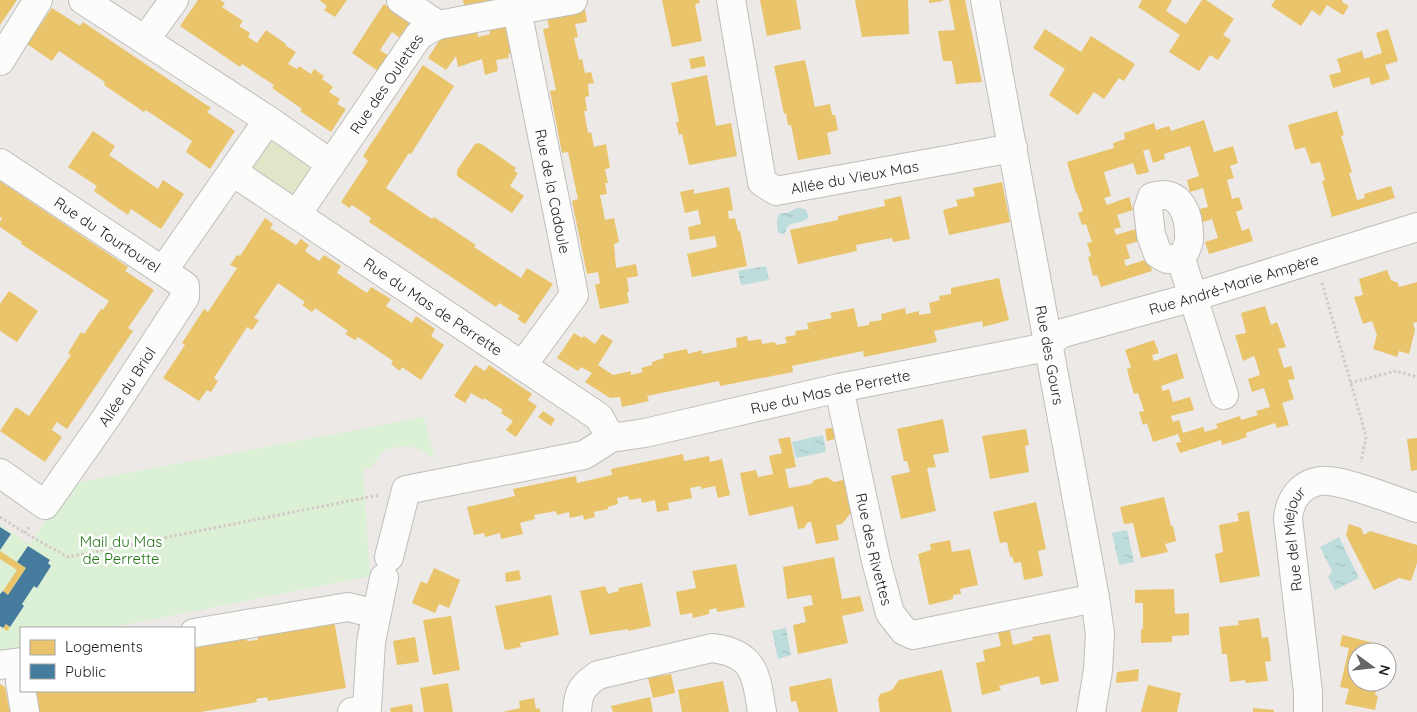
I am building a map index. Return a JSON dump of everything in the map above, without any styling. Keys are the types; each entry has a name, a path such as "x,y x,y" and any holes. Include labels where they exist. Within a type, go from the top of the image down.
{"street":[{"path":"0,61 38,0"},
{"path":"83,0 268,120 331,164 297,214"},
{"path":"145,40 174,0"},
{"path":"401,0 438,25"},
{"name":"Rue des Oulettes","path":"331,164 419,34 438,25 516,6 572,0"},
{"name":"Allée du Vieux Mas","path":"731,0 762,182 769,188 776,191 1013,148"},
{"name":"Rue des Gours","path":"985,0 1095,598 1100,634 1098,670 1091,712"},
{"name":"Rue de la Cadoule","path":"516,6 574,295 522,366"},
{"path":"233,172 268,120"},
{"name":"Rue du Tourtourel","path":"0,163 164,271 233,172"},
{"name":"Rue du Mas de Perrette","path":"233,172 599,417 611,438"},
{"name":"Rue André-Marie Ampère","path":"1049,341 1063,333 1193,296 1417,227"},
{"path":"1181,259 1224,395"},
{"name":"Allée du Briol","path":"45,505 108,415 185,297 184,286 164,271"},
{"name":"Rue du Mas de Perrette","path":"406,490 584,454 611,438 645,433 839,388 1038,349 1049,341"},
{"name":"Rue des Rivettes","path":"839,388 876,562 890,613 904,631 913,635 1095,598"},
{"path":"0,473 45,505"},
{"name":"Rue del Miejour","path":"1308,712 1308,692 1288,519 1293,499 1301,490 1320,481 1357,488 1417,508"},
{"path":"362,711 370,642 406,490"},
{"path":"195,633 348,607 376,614"},
{"path":"577,712 578,697 585,683 598,675 712,648 730,650 746,661 756,678 762,712"},
{"path":"14,670 25,712"}],"path":[{"path":"1315,258 1366,438 1357,488"},
{"path":"1350,382 1396,371 1417,377"},
{"path":"0,517 68,557 406,490"},
{"path":"25,533 45,505"}],"green space":[{"path":"280,143 287,147 308,165 309,170 306,180 295,193 282,193 252,173 250,161 263,144"},
{"name":"Mail du Mas de Perrette","path":"424,417 435,460 417,448 405,446 384,450 371,468 363,469 370,576 113,627 20,627 20,646 0,650 0,524 30,545 70,484"}],"water":[{"path":"797,208 805,209 808,218 789,225 784,234 778,233 777,222 779,215"},
{"path":"766,266 769,280 741,285 738,271"},
{"path":"823,435 826,452 796,458 792,442"},
{"path":"1127,530 1134,562 1119,565 1112,533"},
{"path":"1339,537 1359,578 1335,590 1328,577 1332,571 1320,547"},
{"path":"786,628 791,655 778,659 772,631"}],"building: Logements":[{"path":"0,0 17,0 0,25"},
{"path":"198,0 220,0 225,3 222,7 243,21 239,26 250,33 248,37 257,43 266,30 296,52 288,64 297,69 299,66 311,74 314,69 324,76 322,79 333,87 329,92 340,99 337,104 346,109 331,132 300,111 302,109 272,88 274,85 242,64 240,67 180,26"},
{"path":"319,0 347,0 335,17 324,10 327,6"},
{"path":"463,0 503,0 465,10"},
{"path":"662,0 699,0 700,3 695,4 702,41 672,47"},
{"path":"760,0 796,0 801,29 767,36"},
{"path":"855,0 908,0 909,34 862,37"},
{"path":"929,0 943,0 943,1 929,3"},
{"path":"949,0 965,0 982,82 956,84 952,61 943,61 938,31 955,30"},
{"path":"1142,0 1172,0 1166,11 1186,24 1202,0 1206,0 1234,19 1223,35 1231,40 1218,60 1210,55 1199,71 1169,52 1180,35 1138,7"},
{"path":"1275,0 1343,0 1342,2 1349,6 1343,15 1327,5 1320,16 1312,10 1301,26 1271,6"},
{"path":"384,4 411,23 400,38 392,32 380,50 389,56 378,71 352,53"},
{"path":"52,8 80,26 83,22 211,108 207,112 235,131 210,169 186,152 192,141 104,85 105,82 59,51 52,61 27,44"},
{"path":"585,9 587,22 575,24 578,37 574,38 579,60 582,59 585,73 591,72 594,83 588,84 589,96 585,97 587,111 584,111 588,133 591,132 594,147 606,144 610,168 605,169 608,183 605,183 607,194 600,195 605,220 614,218 619,242 614,244 616,268 636,264 638,276 627,278 629,303 600,309 595,285 600,283 598,272 587,274 572,201 578,199 568,152 562,153 550,91 556,90 543,29 549,28 547,17"},
{"path":"513,24 519,52 508,54 509,58 496,60 498,71 485,75 482,59 458,67 456,56 446,70 428,58 441,38 477,31 478,37 490,34 489,29"},
{"path":"1045,29 1081,52 1091,36 1135,64 1124,81 1119,78 1104,99 1094,92 1078,115 1049,95 1065,69 1033,48"},
{"path":"1388,29 1398,61 1385,65 1390,79 1371,85 1369,77 1333,88 1329,75 1341,72 1337,59 1362,51 1364,59 1382,53 1376,33"},
{"path":"704,56 706,66 691,69 689,59"},
{"path":"805,60 815,107 830,104 832,115 835,115 838,130 827,133 831,154 798,160 791,125 788,125 786,113 784,114 774,66"},
{"path":"423,65 454,86 411,154 409,153 386,188 432,219 434,217 476,245 474,247 521,278 527,268 553,284 525,324 517,319 520,316 499,303 496,307 369,222 371,218 352,205 349,208 341,202 368,161 363,156"},
{"path":"707,75 716,126 731,123 737,156 689,165 682,134 679,135 676,122 679,122 671,83"},
{"path":"1337,111 1344,135 1341,136 1352,172 1349,173 1357,200 1365,198 1364,194 1391,186 1395,198 1332,217 1322,181 1325,180 1320,162 1311,164 1305,147 1295,150 1288,125"},
{"path":"1204,120 1214,152 1233,146 1238,163 1230,166 1234,178 1227,180 1232,199 1239,197 1243,209 1236,212 1242,231 1249,228 1253,241 1209,254 1205,242 1218,238 1212,219 1200,223 1196,210 1208,207 1203,188 1190,192 1187,180 1199,176 1190,146 1164,154 1165,159 1153,163 1149,149 1143,151 1149,172 1137,175 1133,163 1104,172 1111,196 1104,198 1107,205 1129,197 1133,210 1117,215 1121,227 1114,229 1116,235 1139,228 1142,240 1126,245 1130,258 1124,260 1126,266 1148,259 1152,271 1101,287 1097,275 1093,276 1088,257 1091,256 1087,243 1092,242 1086,224 1082,225 1078,213 1083,211 1067,162 1114,148 1113,143 1125,139 1124,133 1154,123 1156,130 1169,126 1171,131"},
{"path":"93,131 115,146 109,155 158,189 163,180 184,194 161,229 131,209 128,215 94,191 97,186 68,167"},
{"path":"480,143 516,168 514,171 518,173 510,186 524,196 512,213 457,176 457,170 475,144"},
{"path":"0,181 128,267 125,271 154,290 128,328 133,331 67,429 57,422 54,426 52,430 62,437 45,462 0,431 16,407 29,416 71,355 68,353 81,332 84,334 101,309 103,310 109,301 21,244 22,242 0,227 2,218 0,217"},
{"path":"1002,182 1010,222 949,235 943,210 958,206 956,200 975,196 973,188"},
{"path":"729,187 733,210 728,211 729,219 735,218 738,231 740,231 747,266 692,277 687,254 717,247 715,236 690,240 688,227 701,224 698,210 685,213 680,192 694,189 694,194"},
{"path":"901,196 910,239 893,242 892,238 856,245 857,251 798,264 790,230 838,220 838,216 885,206 884,200"},
{"path":"265,218 273,224 270,228 296,245 301,239 309,245 305,251 319,261 324,255 341,266 337,273 367,293 371,287 391,299 386,306 412,323 416,316 435,329 431,336 444,345 421,380 402,367 400,371 391,364 393,361 358,337 355,340 345,334 348,331 315,308 312,312 302,305 305,302 278,283 254,318 259,320 252,330 247,327 214,378 218,381 211,392 207,390 199,401 163,378 185,345 182,343 204,309 208,312 237,268 230,265 237,255 240,256"},
{"path":"1387,270 1391,280 1398,283 1399,287 1417,282 1417,322 1413,323 1415,330 1409,354 1399,351 1397,357 1373,349 1377,335 1372,321 1363,324 1354,297 1363,295 1359,279"},
{"path":"999,278 1009,320 983,327 982,321 934,331 937,342 864,357 863,351 792,366 793,372 720,386 719,381 647,396 649,401 622,407 620,397 610,398 585,382 592,373 581,367 578,371 557,358 574,333 582,338 584,336 595,344 602,334 613,341 598,365 613,375 631,371 631,375 643,372 641,368 652,365 652,362 664,358 663,354 687,349 688,354 702,350 702,354 737,347 736,338 747,336 748,341 761,339 762,344 775,342 776,345 787,343 785,337 796,335 795,331 809,329 807,323 832,318 830,313 854,308 858,327 869,325 869,322 882,320 881,314 905,308 906,314 919,311 919,315 931,313 929,303 940,300 939,296 951,294 951,288"},
{"path":"9,291 38,311 17,342 0,331 0,304"},
{"path":"1265,306 1271,325 1277,322 1286,347 1278,349 1284,368 1291,366 1295,379 1288,380 1294,399 1282,403 1289,425 1277,428 1275,423 1246,433 1247,437 1235,441 1222,445 1221,440 1180,453 1176,443 1181,442 1178,434 1153,442 1147,423 1143,425 1139,412 1144,411 1138,393 1134,394 1127,369 1131,367 1125,350 1154,340 1159,353 1152,355 1154,361 1177,353 1184,378 1161,386 1163,391 1169,389 1173,402 1190,397 1194,410 1171,416 1173,422 1179,420 1183,433 1203,427 1205,432 1218,428 1216,424 1240,416 1241,420 1258,415 1256,411 1270,407 1264,388 1252,392 1248,379 1260,375 1256,361 1254,356 1243,361 1235,335 1246,333 1241,313"},
{"path":"475,365 485,371 489,365 532,394 528,400 537,406 516,437 506,430 513,421 501,413 503,410 484,398 483,400 471,393 465,403 454,396"},
{"path":"543,411 555,419 551,426 538,417"},
{"path":"943,419 949,452 933,455 936,467 927,468 936,511 901,519 891,476 910,472 907,461 904,461 897,429"},
{"path":"837,427 839,438 827,441 825,429"},
{"path":"1026,429 1029,445 1025,446 1029,472 990,479 982,436"},
{"path":"790,437 796,467 785,469 789,488 811,484 814,480 827,477 834,482 848,479 854,509 842,524 836,525 839,540 816,544 811,522 808,522 804,528 798,529 793,506 749,516 740,473 756,470 758,477 773,474 769,456 782,453 778,439"},
{"path":"1417,438 1417,470 1411,471 1407,439"},
{"path":"683,454 684,461 709,456 710,462 722,459 730,495 718,498 715,486 701,489 701,486 690,488 692,498 668,503 669,510 657,512 655,500 642,503 641,498 629,500 628,496 617,498 618,504 608,507 608,509 594,512 595,517 584,520 583,515 570,518 569,512 557,515 556,511 534,515 535,519 520,523 523,534 501,539 500,533 485,537 484,533 474,535 467,507 515,496 513,489 576,476 577,483 612,475 611,469"},
{"path":"1164,497 1176,541 1165,544 1168,552 1141,558 1133,523 1124,524 1120,507"},
{"path":"1036,502 1046,549 1038,551 1043,576 1024,580 1021,562 1014,563 1012,556 1010,557 1007,542 1000,543 993,512"},
{"path":"1249,511 1260,576 1220,583 1215,554 1223,552 1219,525 1239,521 1237,513"},
{"path":"1349,524 1361,528 1364,535 1370,531 1417,545 1417,563 1411,581 1399,578 1374,590 1346,535"},
{"path":"950,540 952,552 970,549 978,585 960,589 961,594 953,595 953,599 929,605 918,554 931,550 930,544"},
{"path":"0,551 26,568 8,595 3,591 17,570 0,559"},
{"path":"834,557 842,599 860,596 864,611 842,616 848,643 798,654 793,625 806,622 803,607 813,605 811,595 787,599 783,567"},
{"path":"736,564 745,607 718,612 716,608 709,610 709,614 693,618 692,613 680,615 676,592 696,588 692,571"},
{"path":"434,568 460,580 449,608 439,604 435,613 412,603 421,581 427,584"},
{"path":"519,570 521,580 506,582 505,573"},
{"path":"642,583 651,626 628,631 628,629 590,635 580,591 605,586 608,594 619,591 618,588"},
{"path":"1174,589 1175,614 1189,613 1189,635 1172,636 1172,642 1141,643 1143,603 1135,603 1135,590"},
{"path":"551,595 559,635 520,643 521,647 505,650 495,606"},
{"path":"451,616 460,670 433,675 423,620"},
{"path":"1259,618 1262,638 1268,637 1270,648 1271,661 1265,662 1268,681 1246,683 1245,680 1230,682 1227,654 1222,654 1219,627 1239,625 1238,621"},
{"path":"334,620 346,688 268,701 267,697 256,699 257,702 201,712 32,712 29,692 195,692 195,644 230,638 231,641 258,640 257,633"},
{"path":"6,624 10,627 7,631 3,628"},
{"path":"1009,626 1013,645 1033,640 1032,637 1050,634 1059,681 1041,685 1039,676 999,686 1001,690 982,695 976,663 985,661 983,650 1001,646 997,628"},
{"path":"1342,635 1370,642 1347,642 1347,648 1340,646"},
{"path":"415,637 419,662 397,665 393,641"},
{"path":"1347,657 1347,689 1340,687"},
{"path":"1139,669 1138,681 1116,683 1117,672"},
{"path":"942,670 952,712 880,712 878,699 880,694 892,690 899,680"},
{"path":"671,674 675,693 653,698 648,678"},
{"path":"831,678 838,712 799,712 796,701 791,702 789,687"},
{"path":"723,681 729,712 682,712 678,690"},
{"path":"448,683 453,712 424,712 420,688"},
{"path":"0,684 5,687 10,712 0,712"},
{"path":"1148,685 1181,693 1177,712 1141,712"},
{"path":"1348,692 1376,692 1375,695 1378,696 1375,710 1345,704"},
{"path":"650,697 653,712 613,712 611,706"},
{"path":"534,698 536,709 540,708 540,712 502,712 520,708 519,701"},
{"path":"412,704 413,712 391,712 390,708"},
{"path":"1253,708 1274,710 1274,712 1253,712"}],"building: Public":[{"path":"0,527 11,534 0,550"},
{"path":"28,546 50,560 48,563 51,566 37,588 34,586 10,627 6,624 3,628 0,626 0,594 3,591 8,595 26,568 17,562"}]}
